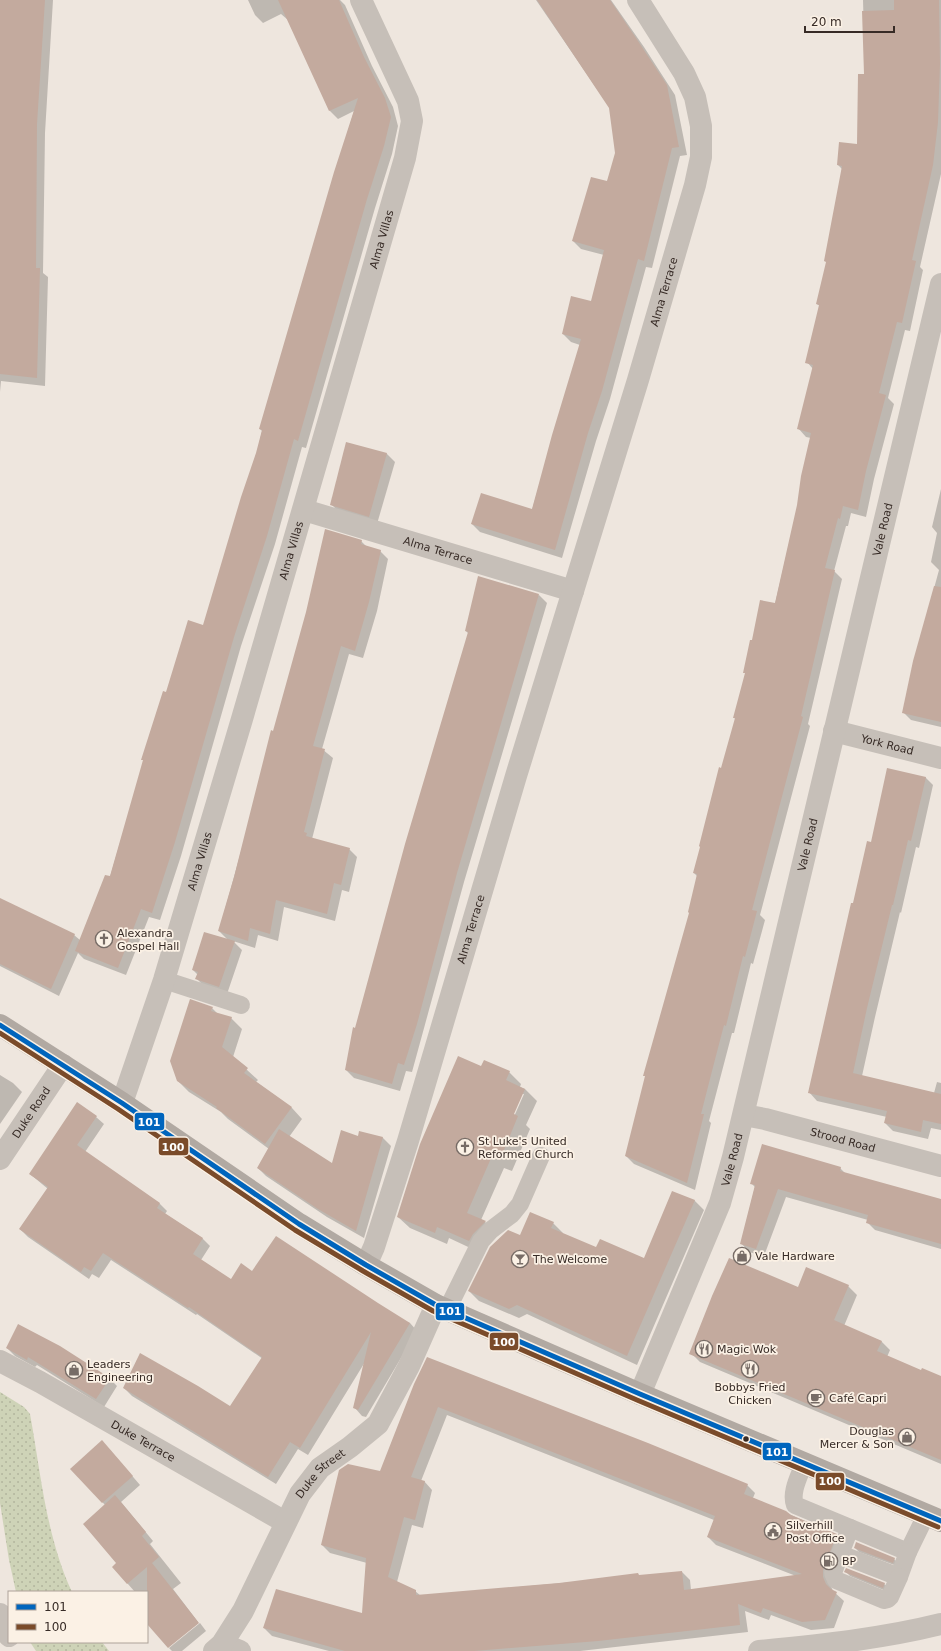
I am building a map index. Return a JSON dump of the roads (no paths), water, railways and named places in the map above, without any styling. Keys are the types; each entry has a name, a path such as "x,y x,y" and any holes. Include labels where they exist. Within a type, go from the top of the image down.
{"highway":[{"path":"0,1025 122,1103 299,1224 366,1266 442,1308 640,1394 933,1518"}],"street":[{"name":"Alma Villas","path":"122,1103 164,980 304,510 405,158 412,121 408,101 361,0"},
{"name":"Alma Terrace","path":"366,1266 374,1247 408,1141 638,380 695,185 701,157 701,126 695,97 684,73 638,0"},
{"name":"Vale Road","path":"640,1394 720,1204 744,1115 941,284"},
{"name":"Alma Terrace","path":"304,510 573,591"},
{"name":"York Road","path":"834,731 941,758"},
{"name":"Duke Road","path":"0,1159 63,1065"},
{"name":"Strood Road","path":"744,1115 765,1119 941,1166"},
{"name":"Duke Street","path":"225,1649 264,1570 285,1522 300,1494 320,1468 350,1447 378,1424 442,1308"},
{"name":"Duke Terrace","path":"0,1361 40,1382 285,1522"},
{"path":"0,1614 8,1634"},
{"path":"759,1651 817,1646 899,1634 941,1624"}],"lane":[{"path":"164,980 241,1005"},
{"path":"442,1308 481,1241 491,1230 512,1214 520,1204 541,1156"},
{"path":"804,1463 794,1492 793,1500 795,1505 908,1552"},
{"path":"850,1528 833,1574 836,1580 884,1600 888,1600 908,1552 933,1518"},
{"path":"840,1554 898,1577"}],"place":[{"name":"Alexandra Gospel Hall","path":"104,939"},
{"name":"St Luke's United Reformed Church","path":"465,1147"},
{"name":"Vale Hardware","path":"742,1256"},
{"name":"The Welcome","path":"520,1259"},
{"name":"Magic Wok","path":"704,1349"},
{"name":"Bobbys Fried Chicken","path":"750,1369"},
{"name":"Leaders Engineering","path":"74,1370"},
{"name":"Café Capri","path":"816,1398"},
{"name":"Douglas Mercer & Son","path":"907,1437"},
{"name":"Silverhill Post Office","path":"773,1531"},
{"name":"BP","path":"829,1561"}]}
